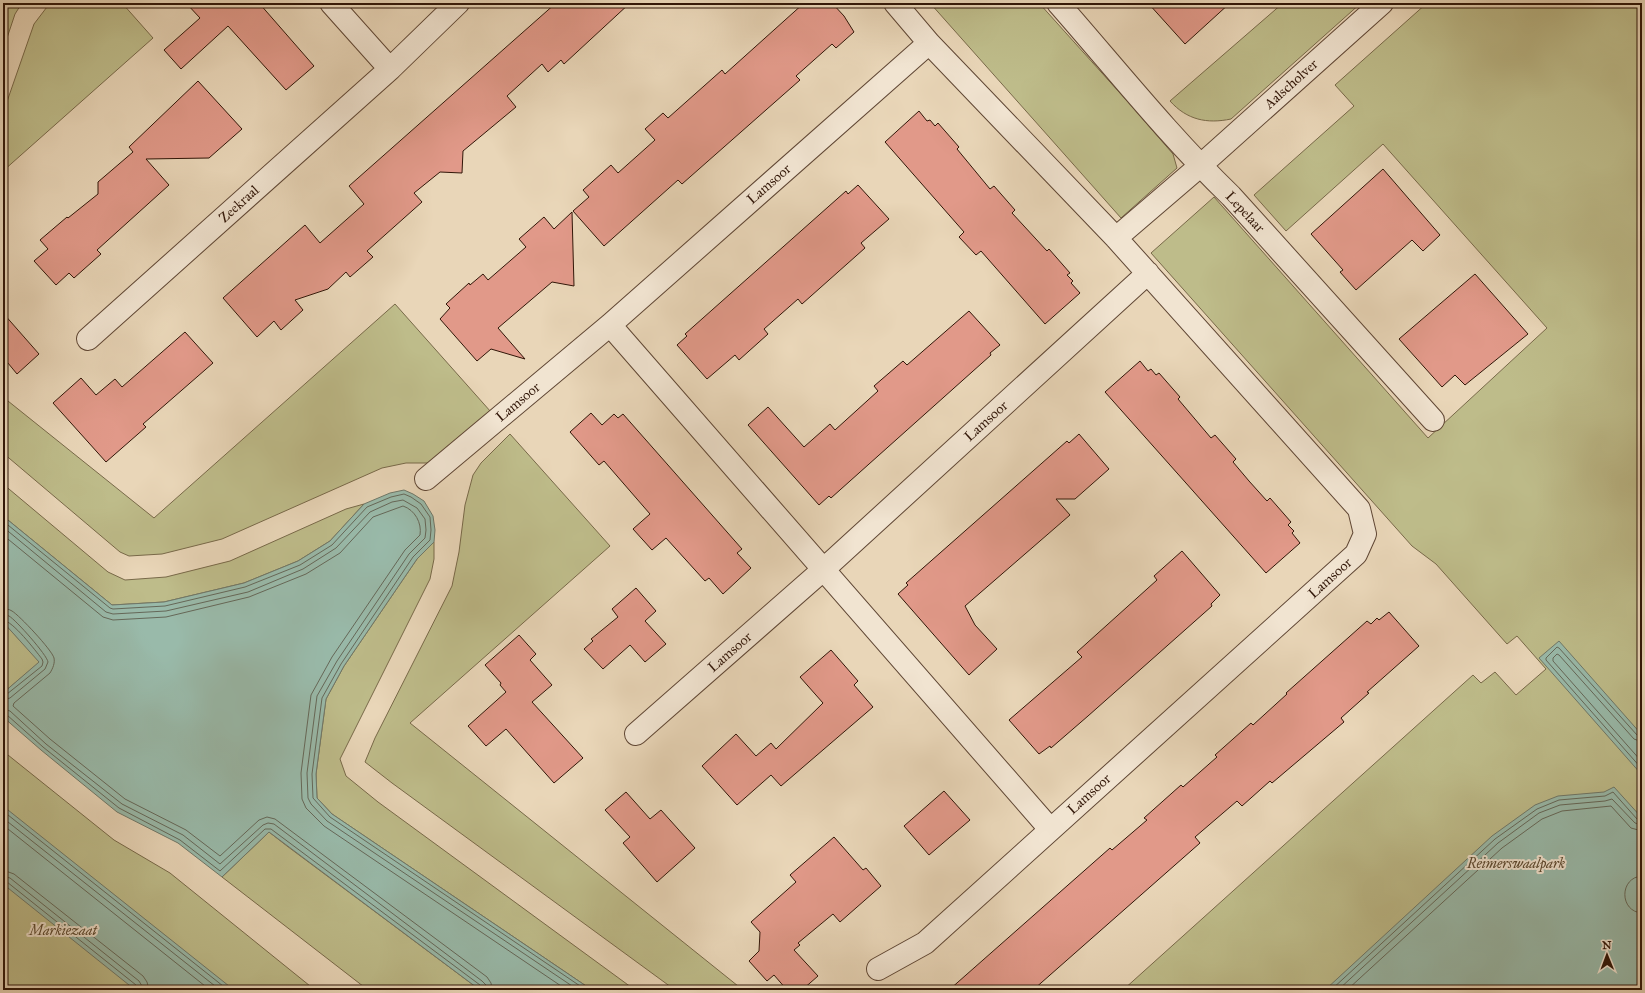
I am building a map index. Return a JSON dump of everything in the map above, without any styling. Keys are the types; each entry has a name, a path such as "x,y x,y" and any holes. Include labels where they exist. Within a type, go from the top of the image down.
{"street":[{"path":"331,3 390,69"},
{"name":"Zeekraal","path":"88,339 390,69 458,3"},
{"name":"Lamsoor","path":"878,969 925,943 1356,554 1365,534 1359,508 1116,238 929,43 895,3"},
{"name":"Lepelaar","path":"1058,3 1200,166 1231,196 1433,420"},
{"name":"Aalscholver","path":"1200,166 1382,3"},
{"name":"Lamsoor","path":"426,479 610,324 929,43"},
{"path":"1116,238 1200,166"},
{"name":"Lamsoor","path":"636,734 824,569 1148,274"},
{"path":"610,324 1050,829"}],"green space":[{"path":"3,3 22,3 15,14 3,50"},
{"path":"50,3 122,3 153,38 3,171 3,113 34,24"},
{"path":"930,3 1039,3 1173,154 1177,168 1121,218"},
{"path":"1283,3 1361,3 1231,119 1206,121 1198,119 1183,113 1170,101"},
{"name":"Reimerswaalpark","path":"1427,3 1642,3 1642,990 1123,990 1473,675 1481,683 1495,672 1516,695 1546,669 1517,636 1507,644 1436,564 1412,546 1151,253 1214,197 1428,438 1547,328 1383,144 1286,231 1254,195 1354,106 1335,85"},
{"path":"395,304 499,421 444,461 406,463 382,468 222,539 162,554 129,556 120,552 3,453 3,397 154,518"},
{"path":"510,434 610,546 410,723 743,990 675,990 365,762 375,738 452,586 459,552 465,505 473,475 481,463"},
{"path":"3,484 108,572 125,580 166,577 230,561 346,509 364,504 330,541 298,561 244,583 164,602 112,605 3,516"},
{"path":"434,542 434,559 430,579 340,759 346,776 378,802 635,990 592,990 332,814 317,798 316,774 326,699 344,666 417,559"},
{"path":"3,622 40,662 3,693"},
{"path":"3,751 114,840 170,873 315,990 3,990"},
{"path":"269,832 480,990 368,990 222,877"}],"water":[{"path":"404,490 424,501 433,516 435,530 434,542 417,559 344,666 326,699 316,774 317,798 332,814 592,990 480,990 269,832 222,877 178,843 117,812 3,717 3,693 39,662 3,622 3,516 112,605 164,602 244,583 298,561 330,541 364,504 390,493"},
{"path":"1559,641 1642,735 1642,775 1539,658"},
{"path":"1614,787 1642,818 1642,887 1640,892 1642,908 1642,990 1325,990 1492,836 1535,805 1558,796 1604,792"},
{"name":"Markiezaat","path":"3,806 234,990 134,989 3,884"}],"building":[{"path":"186,3 259,3 314,66 286,90 228,26 181,69 164,50 200,18"},
{"path":"556,3 630,3 564,64 561,60 548,72 542,64 507,96 516,107 463,151 462,173 440,172 414,193 422,202 367,251 373,257 350,277 346,272 328,289 295,300 303,310 281,330 274,321 257,337 223,298 305,225 320,243 364,204 349,186"},
{"path":"804,3 832,3 844,16 854,32 836,48 832,44 796,76 800,80 682,184 678,180 604,246 573,211 589,197 583,190 611,165 618,173 655,140 645,129 663,113 668,118 722,70 725,74"},
{"path":"1148,3 1230,3 1185,44"},
{"path":"198,81 242,129 209,158 146,159 169,185 97,250 101,254 74,278 69,273 56,285 34,261 48,249 40,240 67,217 68,218 98,194 98,182 133,152 129,147"},
{"path":"919,111 927,121 930,120 935,126 938,123 959,147 957,149 990,189 994,186 1015,210 1012,213 1047,251 1049,249 1070,273 1067,275 1073,281 1071,283 1080,293 1045,324 981,251 976,255 959,237 964,232 885,142"},
{"path":"1383,169 1440,235 1423,251 1412,240 1356,290 1340,272 1343,270 1311,234"},
{"path":"858,185 889,219 861,243 865,248 802,304 798,299 764,329 768,334 739,360 735,355 707,379 677,345 687,336 685,334 846,191 848,194"},
{"path":"572,212 574,286 552,282 498,328 525,359 491,349 477,361 440,319 450,308 446,304 469,283 470,285 483,274 488,280 526,247 519,239 544,217 554,229"},
{"path":"1475,274 1528,334 1465,385 1455,375 1442,387 1399,339"},
{"path":"969,311 1000,345 990,353 991,355 831,498 829,496 819,505 748,425 768,407 804,447 830,424 835,430 878,391 874,386 903,361 907,365"},
{"path":"3,313 39,354 17,374 3,357"},
{"path":"185,332 213,363 143,424 146,427 106,462 53,403 81,378 96,395 115,379 122,387"},
{"path":"1140,361 1148,371 1151,369 1156,375 1159,373 1180,397 1178,399 1211,438 1215,435 1236,459 1233,462 1249,481 1267,501 1270,498 1291,522 1288,525 1294,531 1292,533 1300,543 1266,573 1105,392"},
{"path":"591,413 602,425 614,414 618,418 623,414 742,549 737,553 751,568 723,594 709,578 705,581 666,538 652,550 633,529 650,514 604,461 599,465 570,432"},
{"path":"1079,434 1109,469 1075,499 1056,499 1070,515 965,606 975,625 997,649 969,675 898,594 908,585 906,583 1067,441 1069,443"},
{"path":"1182,551 1220,595 1211,604 1212,606 1088,716 1051,748 1050,746 1039,754 1009,720 1082,657 1077,652 1157,580 1154,576"},
{"path":"636,588 656,611 645,621 666,644 645,662 630,645 603,669 584,649 593,641 591,639 618,617 612,609"},
{"path":"1389,612 1419,646 1367,692 1369,693 1341,718 1344,722 1272,783 1270,781 1242,806 1237,801 1195,837 1200,843 1033,990 949,990 1110,848 1112,850 1147,820 1144,818 1181,785 1183,787 1217,757 1215,755 1251,723 1253,725 1287,694 1286,693 1367,621 1371,624 1377,618 1379,620"},
{"path":"519,635 536,654 530,660 552,685 532,702 583,758 554,783 506,729 486,746 468,726 506,692 500,685 501,683 485,665"},
{"path":"831,650 858,681 854,685 873,707 781,786 771,775 737,805 702,766 736,734 756,756 771,743 776,749 823,703 800,677"},
{"path":"944,791 970,820 929,855 904,826"},
{"path":"626,792 650,819 661,810 695,848 657,882 623,843 630,837 605,810"},
{"path":"834,837 863,870 866,868 881,886 840,922 833,914 798,943 800,945 794,950 818,976 802,990 787,990 774,975 767,981 749,961 759,951 760,932 751,922 796,882 790,875"}]}
